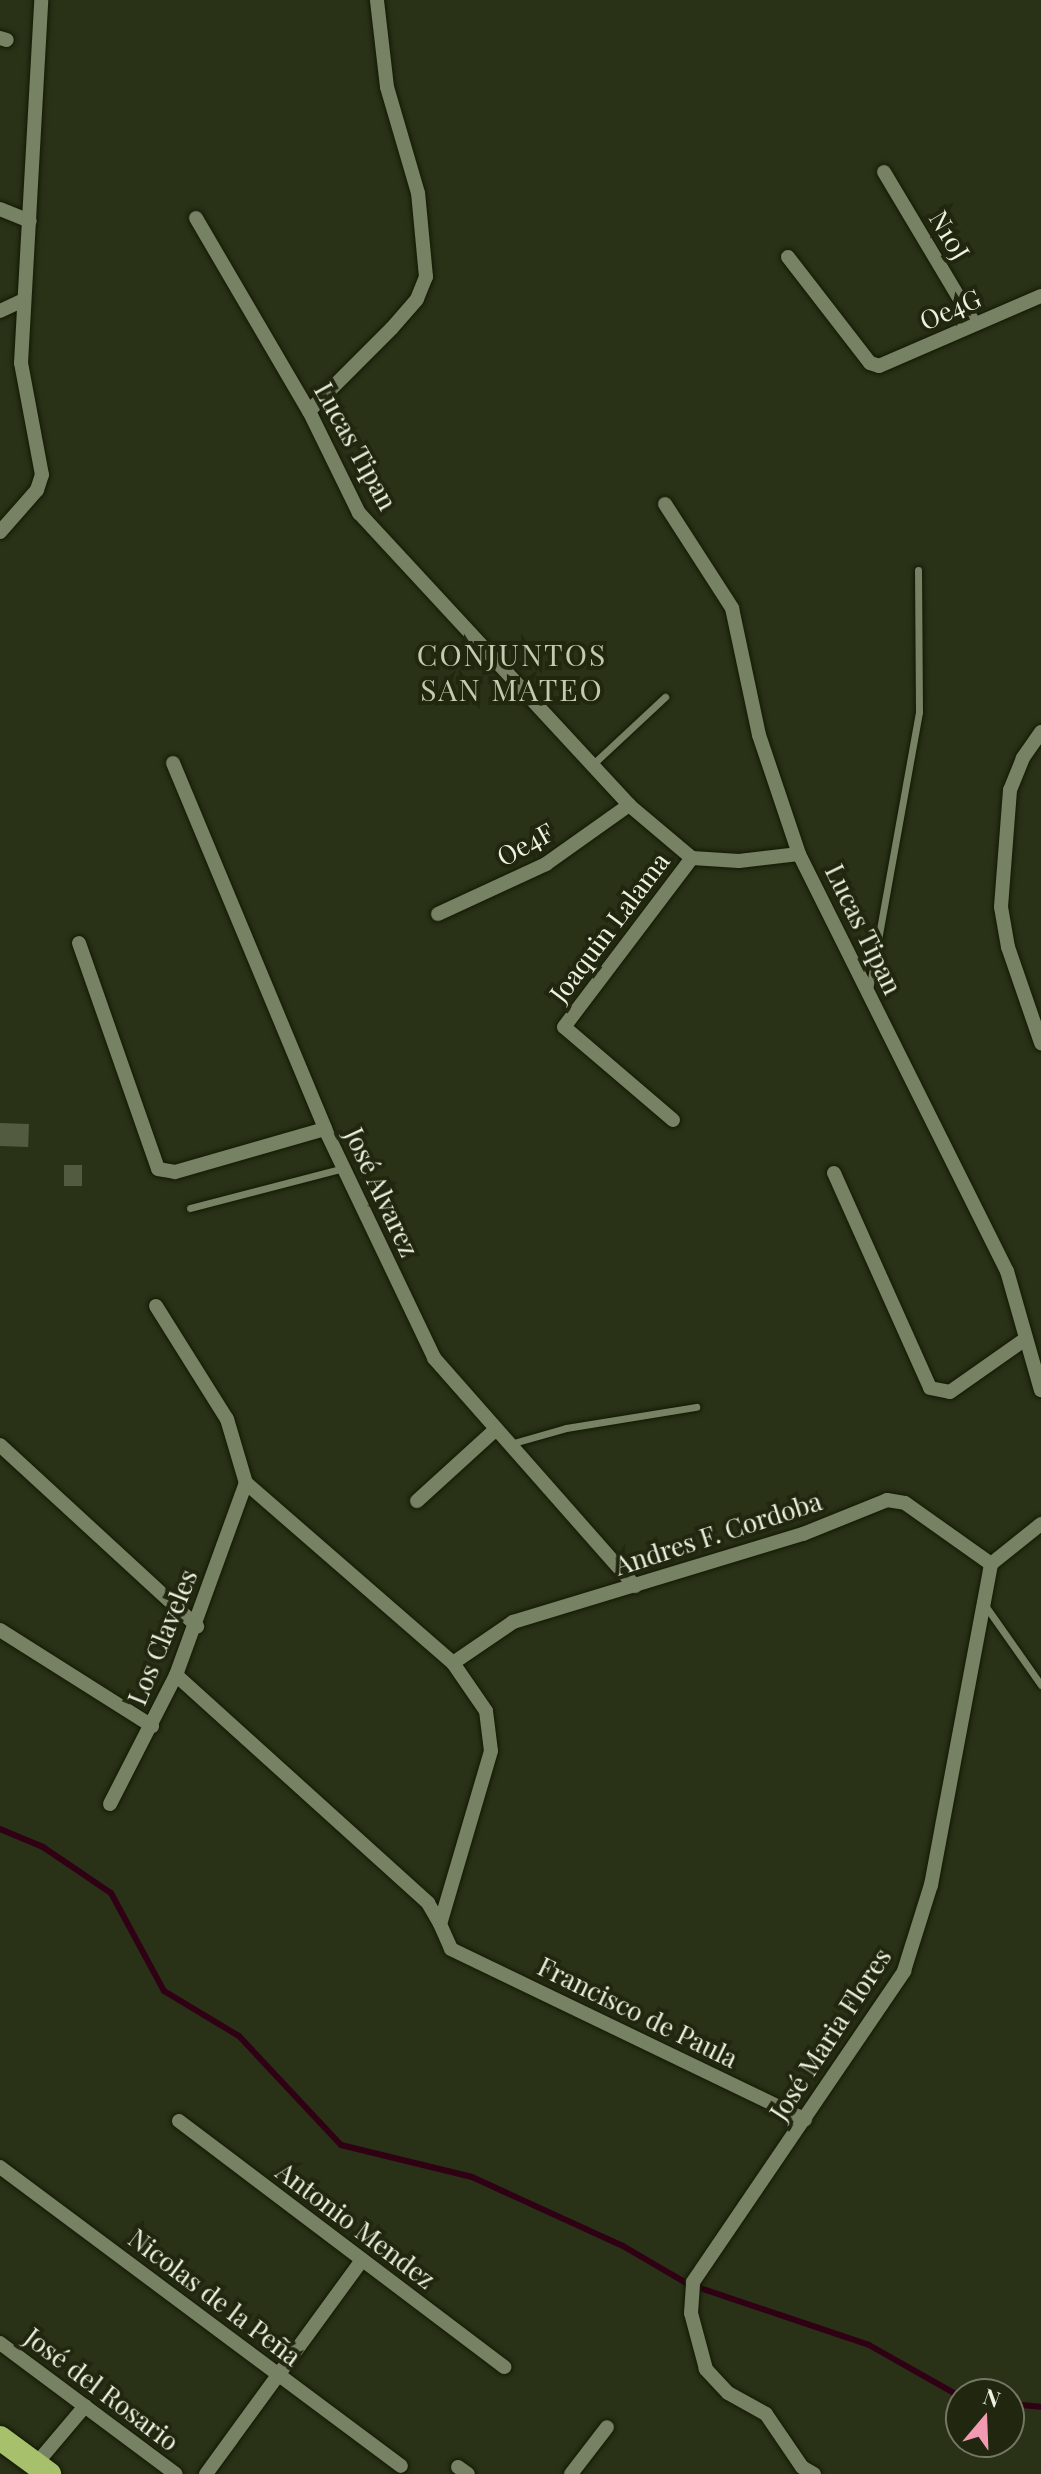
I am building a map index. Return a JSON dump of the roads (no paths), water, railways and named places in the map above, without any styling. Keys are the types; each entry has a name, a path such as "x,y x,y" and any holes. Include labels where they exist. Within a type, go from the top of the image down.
{"highway":[{"path":"0,2438 42,2469"}],"street":[{"path":"0,532 37,490 42,475 21,363 21,301 30,221 41,0"},
{"path":"309,411 392,328 417,299 426,277 418,193 387,87 377,0"},
{"name":"N10J","path":"884,172 974,323"},
{"path":"0,209 30,221"},
{"name":"Lucas Tipan","path":"196,218 309,411 359,513 629,805 692,858 739,861 799,854 1007,1271 1024,1340 1041,1390"},
{"name":"Oe4G","path":"788,257 870,363 879,366 1041,296"},
{"path":"0,311 21,301"},
{"path":"665,504 732,608 759,735 799,854"},
{"path":"1041,732 1023,758 1010,790 1001,907 1008,947 1041,1043"},
{"name":"José Alvarez","path":"173,763 325,1129 434,1358 635,1586"},
{"name":"Oe4F","path":"438,914 546,864 629,805"},
{"name":"Joaquin Lalama","path":"673,1120 564,1027 692,858"},
{"path":"79,943 158,1169 175,1172 325,1129"},
{"path":"834,1173 930,1388 950,1392 1024,1340"},
{"path":"156,1306 227,1419 246,1483 453,1663 486,1711 491,1751 440,1924"},
{"path":"417,1501 496,1429"},
{"path":"0,1445 197,1626"},
{"name":"Los Claveles","path":"110,1804 152,1726 197,1626 246,1483"},
{"name":"Andres F. Cordoba","path":"453,1663 513,1622 635,1586 896,1499 991,1564"},
{"path":"991,1564 1041,1524"},
{"name":"José Maria Flores","path":"805,2472 766,2414 728,2393 706,2369 691,2313 693,2282 904,1971 931,1885 991,1564"},
{"path":"0,1630 152,1726"},
{"path":"176,1675 428,1903 440,1924"},
{"name":"Francisco de Paula","path":"440,1924 451,1949 805,2119"},
{"name":"Antonio Mendez","path":"179,2121 504,2367"},
{"name":"Nicolas de la Peña","path":"0,2167 401,2466"},
{"path":"206,2474 362,2260"},
{"name":"José del Rosario","path":"0,2343 176,2474"},
{"path":"42,2469 85,2406"},
{"path":"571,2474 607,2427"}],"lane":[{"path":"868,992 919,712 918,570"},
{"path":"592,765 665,697"},
{"path":"190,1208 344,1168"},
{"path":"510,1444 566,1428 696,1407"},
{"path":"982,1602 1041,1685"}],"waterway":[{"path":"0,1829 43,1847 111,1893 164,1991 239,2036 341,2145 472,2177 623,2246 688,2284 869,2345 945,2388"},
{"path":"1025,2406 1041,2407"}],"district":[{"name":"CONJUNTOS SAN MATEO","path":"512,671"}]}
